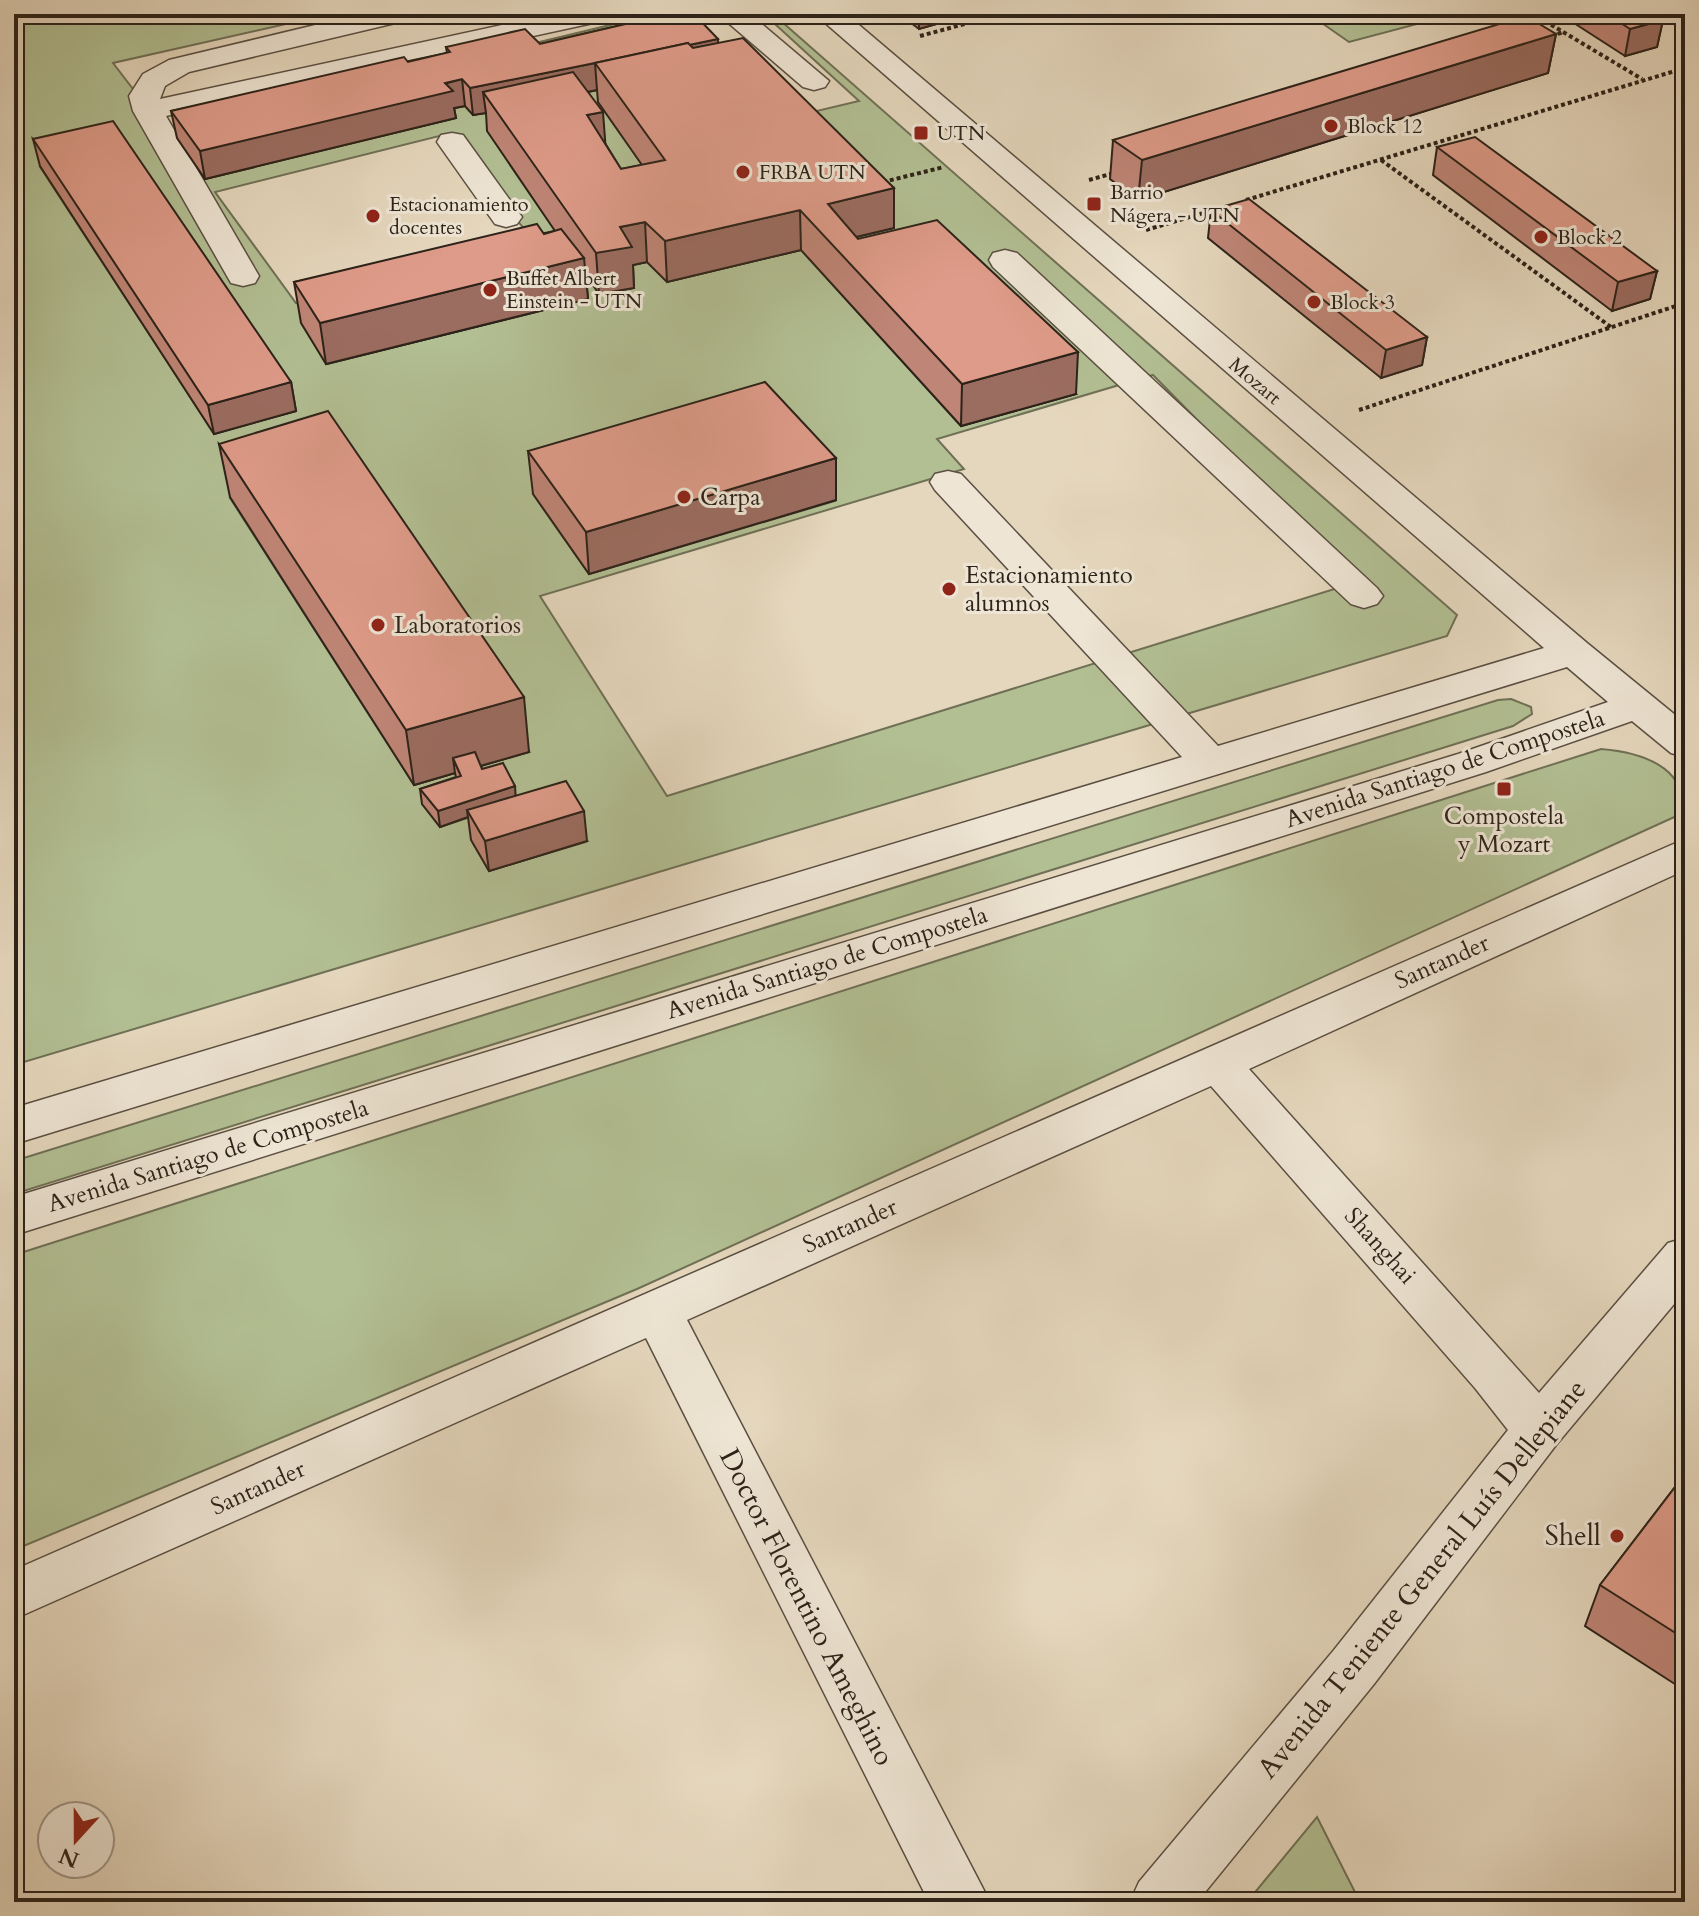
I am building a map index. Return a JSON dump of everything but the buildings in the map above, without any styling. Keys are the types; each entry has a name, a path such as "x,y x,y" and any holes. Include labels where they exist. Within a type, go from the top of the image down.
{"street":[{"path":"243,276 148,111 144,96 154,80 179,66 398,14"},
{"path":"148,111 593,14"},
{"path":"732,14 814,81"},
{"name":"Mozart","path":"829,14 1573,652 1685,744"},
{"path":"452,142 506,217"},
{"path":"1005,260 1364,596"},
{"path":"948,482 1210,762"},
{"path":"14,1126 1573,652"},
{"name":"Avenida Santiago de Compostela","path":"14,1216 1456,768 1639,705"},
{"name":"Santander","path":"14,1595 1218,1064 1685,853"},
{"name":"Shanghai","path":"1218,1064 1493,1373 1538,1430"},
{"name":"Avenida Teniente General Luís Dellepiane","path":"1160,1902 1354,1667 1538,1430 1685,1257"},
{"name":"Doctor Florentino Ameghino","path":"657,1311 960,1902"}],"path":[{"path":"869,50 1002,14"},
{"path":"1533,14 1642,79"},
{"path":"1549,37 1564,32"},
{"path":"1245,200 1685,68"},
{"path":"871,185 991,155"},
{"path":"1380,160 1611,327"},
{"path":"1039,196 1114,173"},
{"path":"1096,245 1230,205"},
{"path":"1309,426 1685,303"}],"green space":[{"path":"14,14 330,14 113,63 166,132 656,14 686,14 796,116 859,101 764,14 773,14 1457,615 1447,636 14,1065","holes":["681,26 718,66 473,115 465,106 448,110 455,118 205,178 177,139 406,84 411,89 453,79 450,74 527,56 542,71 628,50 619,40","744,76 893,227 828,244 858,279 936,261 1075,394 961,426 801,250 667,282 647,262 623,267 634,288 599,294 488,131 576,111 605,151 590,155 624,209 667,200 598,102 689,82 695,87","443,135 534,240 296,303 215,192","119,149 296,410 214,433 40,167","540,265 548,274 565,270 587,299 327,364 301,323","1153,375 1357,582 667,796 540,596 964,469 937,439","766,424 835,501 589,574 533,494","337,464 529,751 477,767 484,784 505,778 516,802 440,827 423,804 463,791 455,773 414,785 230,498","568,811 586,842 489,871 472,841"]},
{"path":"1309,14 1450,14 1451,15 1349,42"},
{"path":"1511,699 1531,707 1532,714 1513,726 14,1194 14,1161 1498,700"},
{"path":"1601,749 1645,758 1669,773 1678,784 1682,798 1681,814 637,1289 14,1550 14,1255"},
{"path":"1317,1817 1360,1902 1247,1902"}],"place":[{"name":"Block 12","path":"1331,126"},
{"name":"UTN","path":"921,133"},
{"name":"FRBA UTN","path":"743,172"},
{"name":"Barrio Nágera - UTN","path":"1094,204"},
{"name":"Estacionamiento docentes","path":"373,216"},
{"name":"Block 2","path":"1541,237"},
{"name":"Buffet Albert Einstein - UTN","path":"490,290"},
{"name":"Block 3","path":"1314,302"},
{"name":"Carpa","path":"684,497"},
{"name":"Estacionamiento alumnos","path":"949,589"},
{"name":"Laboratorios","path":"378,625"},
{"name":"Compostela y Mozart","path":"1504,789"},
{"name":"Shell","path":"1617,1536"}]}
